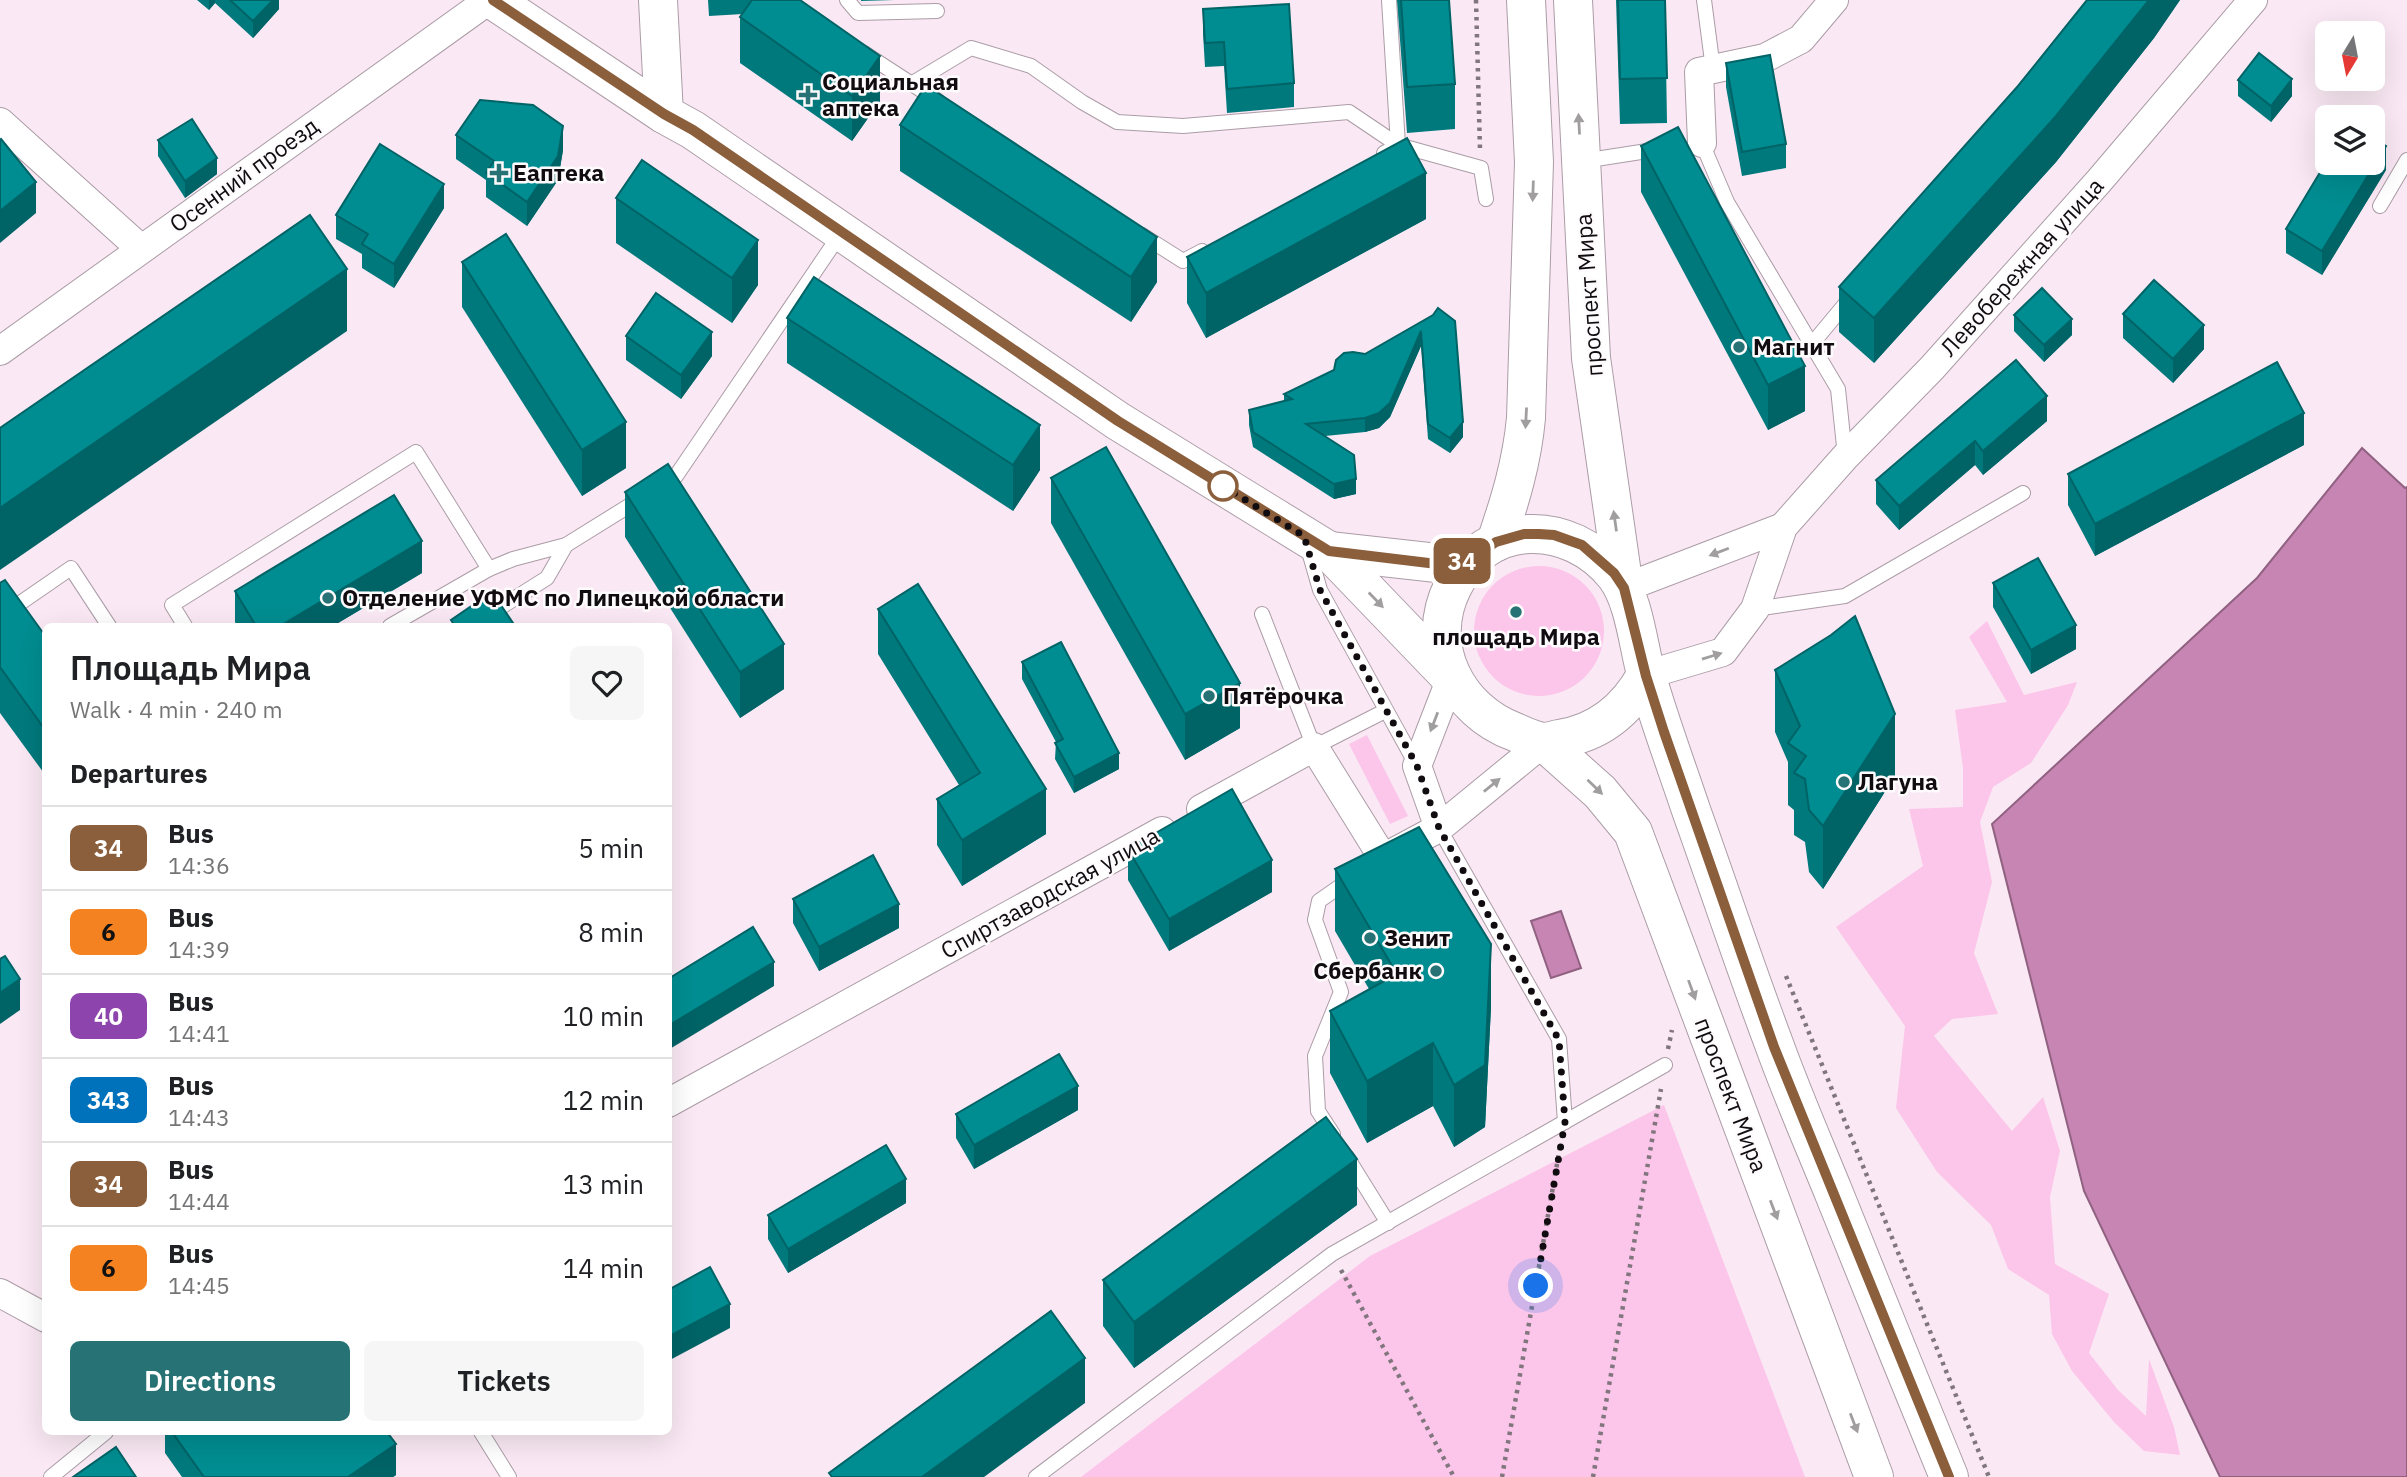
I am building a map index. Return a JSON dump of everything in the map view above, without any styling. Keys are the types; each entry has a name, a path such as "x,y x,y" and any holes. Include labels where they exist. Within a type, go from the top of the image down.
{"main road":[{"path":"491,0 664,114 693,130 1118,421 1317,544 1490,720 1508,730 1544,742 1570,737 1608,721 1637,693 1646,676"},
{"path":"658,0 664,114"},
{"path":"1451,678 1443,644 1444,616 1453,586 1483,551 1514,488 1523,451 1534,162 1527,0"},
{"name":"проспект Мира","path":"1573,0 1591,358 1624,588"},
{"path":"1317,544 1437,564 1483,551 1524,534 1554,535 1569,539 1594,554 1614,573 1624,588 1646,676 1774,1047 1949,1477"},
{"name":"проспект Мира","path":"1544,742 1600,792 1633,832 1874,1477"}],"street":[{"name":"Осенний проезд","path":"0,351 491,0"},
{"path":"1689,145 1699,72 1765,58 1801,39 1834,0"},
{"name":"Левобережная улица","path":"1646,676 1723,652 1755,609 1783,527 1845,457 1932,368 2090,191 2253,0"},
{"path":"0,122 141,249"},
{"name":"Левобережная улица","path":"1624,588 1783,527"},
{"path":"1439,828 1417,766 1451,678"},
{"path":"1314,747 1372,865 1439,828 1544,742"},
{"name":"Спиртзаводская улица","path":"672,1101 1314,747"},
{"path":"0,1293 42,1316"}],"lane":[{"path":"846,0 858,13 937,11"},
{"path":"1389,0 1398,145"},
{"path":"1704,0 1713,69"},
{"path":"854,47 945,106"},
{"path":"911,84 971,48 1031,66 1082,102 1117,122 1183,126 1349,112 1398,145 1480,168 1486,199"},
{"path":"1374,158 1398,145"},
{"path":"1581,161 1689,145 1727,202 1838,389 1845,457"},
{"path":"2380,206 2407,160"},
{"path":"1126,224 1183,261 1219,242"},
{"path":"395,623 489,569 513,559 566,545 676,476 842,232"},
{"path":"1812,344 1856,291"},
{"path":"183,623 172,605 416,452 489,569"},
{"path":"1755,609 1845,596 2023,493"},
{"path":"1317,544 1320,590 1417,766"},
{"path":"476,623 547,578 566,545"},
{"path":"0,617 71,568 107,623"},
{"path":"1262,614 1314,747 1385,711"},
{"path":"1439,828 1559,1040 1565,1122"},
{"path":"1372,865 1319,901 1315,920 1341,992 1315,1056 1318,1111 1388,1223"},
{"path":"1036,1477 1332,1254 1665,1065"},
{"path":"51,1477 102,1435"},
{"path":"483,1435 509,1477"}],"path":[{"path":"1476,0 1480,168"},
{"path":"1786,976 1989,1477"},
{"path":"1593,1477 1673,1028"},
{"path":"1502,1477 1565,1122"},
{"path":"1332,1254 1454,1477"}],"shaded area":[{"path":"2362,448 2407,487 2407,1477 2220,1477 2084,1191 1992,824 2257,578"},
{"path":"1539,566 1564,571 1585,585 1599,606 1604,631 1599,656 1585,677 1564,691 1539,696 1514,691 1493,677 1479,656 1474,631 1479,606 1493,585 1514,571"},
{"path":"1987,621 2024,695 2077,682 2068,705 2031,763 1993,787 1980,822 1992,882 1974,953 1998,1014 1952,1019 1934,1036 2012,1131 2043,1097 2060,1151 2050,1197 2055,1264 2109,1294 2089,1353 2118,1390 2146,1416 2149,1359 2174,1427 2180,1455 2144,1451 2114,1422 2072,1371 2052,1334 2049,1295 2008,1269 1991,1225 1937,1172 1896,1108 1905,1026 1836,927 1923,866 1909,809 1963,807 1963,768 1955,710 2007,702 1969,637"},
{"path":"1367,735 1408,816 1390,824 1349,744"},
{"path":"1561,911 1581,968 1551,978 1531,921"},
{"path":"1664,1105 1805,1477 1081,1477 1370,1256"}],"building":[{"path":"230,0 273,0 253,21"},
{"path":"752,0 800,0 880,56 852,96 740,17"},
{"path":"1401,0 1449,0 1455,84 1407,87"},
{"path":"1618,0 1665,0 1667,78 1620,79"},
{"path":"2087,0 2149,0 2056,116 1874,318 1839,287 2018,86"},
{"path":"1289,4 1294,83 1227,89 1224,42 1205,43 1203,9"},
{"path":"2259,53 2292,79 2271,106 2238,80"},
{"path":"1770,55 1786,144 1742,152 1726,63"},
{"path":"926,85 1157,237 1131,277 900,125"},
{"path":"480,100 533,105 563,126 558,156 527,202 486,173 494,161 456,135"},
{"path":"192,119 217,158 185,181 158,140"},
{"path":"1678,127 1805,366 1768,385 1641,146"},
{"path":"1407,138 1426,173 1206,293 1187,257"},
{"path":"0,140 36,182 0,211"},
{"path":"380,144 444,184 394,264 362,244 368,234 336,215"},
{"path":"642,160 758,240 732,278 616,198"},
{"path":"2318,175 2368,175 2322,251 2286,229"},
{"path":"310,215 347,269 0,508 0,428"},
{"path":"506,234 626,422 582,450 462,262"},
{"path":"814,277 1040,425 1013,465 787,318"},
{"path":"2154,280 2204,325 2173,359 2123,314"},
{"path":"2042,288 2072,319 2044,345 2014,315"},
{"path":"656,293 712,332 681,375 626,336"},
{"path":"1438,308 1455,321 1463,422 1450,438 1428,424 1421,331 1390,403 1379,413 1365,418 1306,424 1354,455 1356,479 1334,484 1253,432 1249,410 1292,399 1284,394 1334,370 1336,360 1344,353 1365,354 1433,315"},
{"path":"2016,360 2047,396 1983,451 1975,441 1899,506 1876,480"},
{"path":"2277,362 2304,413 2095,524 2068,474"},
{"path":"1106,447 1240,683 1185,714 1051,478"},
{"path":"668,464 784,644 740,672 625,492"},
{"path":"394,495 422,541 285,623 254,623 235,591"},
{"path":"2038,558 2076,625 2031,650 1993,583"},
{"path":"5,580 42,631 42,725 0,667 0,583"},
{"path":"918,584 1046,789 962,840 937,799 980,773 878,609"},
{"path":"492,592 513,623 453,623 451,620"},
{"path":"1855,616 1895,714 1823,826 1809,810 1805,779 1794,773 1806,756 1788,743 1800,726 1775,670 1831,635"},
{"path":"1061,642 1119,753 1074,777 1055,743 1063,739 1022,662"},
{"path":"1232,789 1272,860 1169,919 1128,849"},
{"path":"1419,827 1491,944 1485,1065 1454,1085 1433,1043 1367,1081 1330,1011 1397,974 1335,869"},
{"path":"873,855 899,904 819,947 793,899"},
{"path":"753,927 774,962 672,1024 672,977"},
{"path":"5,956 20,979 0,993 0,959"},
{"path":"1059,1054 1078,1086 974,1145 956,1114"},
{"path":"1326,1117 1357,1159 1134,1322 1103,1280"},
{"path":"886,1145 906,1179 788,1249 768,1215"},
{"path":"710,1267 730,1304 672,1335 672,1288"},
{"path":"1051,1311 1085,1358 922,1477 832,1477 829,1473"},
{"path":"174,1435 389,1435 396,1444 348,1477 204,1477"},
{"path":"116,1447 136,1477 73,1477"}],"bus line":[{"name":"34","path":"493,0 664,114 693,130 1118,421 1329,551 1437,564 1470,560 1496,542 1510,537 1524,534 1554,535 1582,545 1614,573 1624,588 1646,676 1664,732 1774,1047 1949,1477"}],"place":[{"name":"Социальная аптека","path":"808,95"},
{"name":"Еаптека","path":"499,173"},
{"name":"Магнит","path":"1739,347"},
{"name":"Отделение УФМС по Липецкой области","path":"328,598"},
{"name":"площадь Мира","path":"1516,612"},
{"name":"Пятёрочка","path":"1209,696"},
{"name":"Лагуна","path":"1844,782"},
{"name":"Зенит","path":"1370,938"},
{"name":"Сбербанк","path":"1436,971"}],"route":[{"path":"1223,486 1218,483 1304,536 1320,590 1417,766 1439,828 1559,1040 1565,1122 1536,1286"}]}
